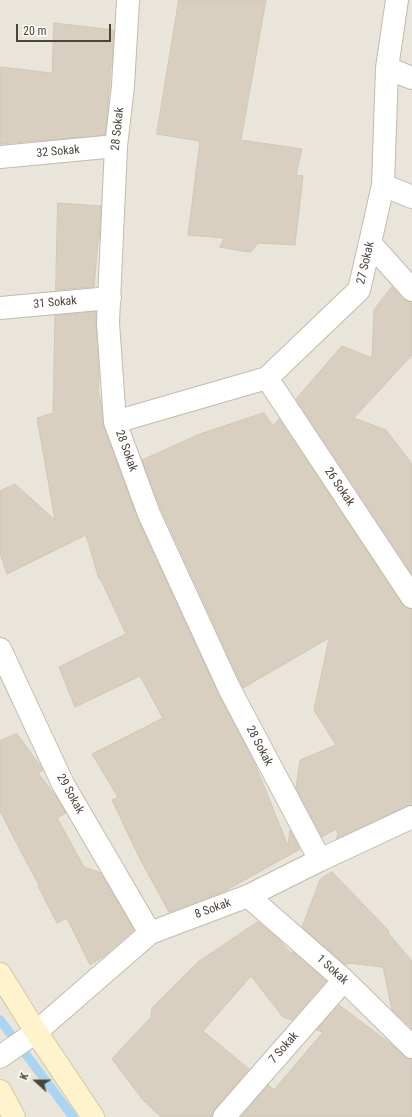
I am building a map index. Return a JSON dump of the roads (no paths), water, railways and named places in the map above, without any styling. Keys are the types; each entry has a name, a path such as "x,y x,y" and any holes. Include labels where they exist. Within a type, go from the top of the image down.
{"main road":[{"path":"0,974 36,1032 93,1117"},
{"path":"0,1091 14,1117"}],"street":[{"name":"28 Sokak","path":"128,0 123,86 116,146 108,323 115,422 149,514 229,688 320,860"},
{"name":"27 Sokak","path":"115,422 267,378 359,290 383,185 387,68 397,0"},
{"path":"387,68 412,78"},
{"name":"32 Sokak","path":"0,157 116,146"},
{"path":"383,185 412,197"},
{"path":"370,243 412,290"},
{"name":"31 Sokak","path":"0,308 110,298"},
{"name":"26 Sokak","path":"267,378 412,597"},
{"name":"29 Sokak","path":"0,649 63,784 150,933"},
{"name":"8 Sokak","path":"0,1057 36,1032 150,933 248,896 412,817"},
{"name":"1 Sokak","path":"248,896 344,980 412,1047"},
{"name":"7 Sokak","path":"224,1117 344,980"}],"waterway":[{"path":"0,1020 73,1117"}]}
